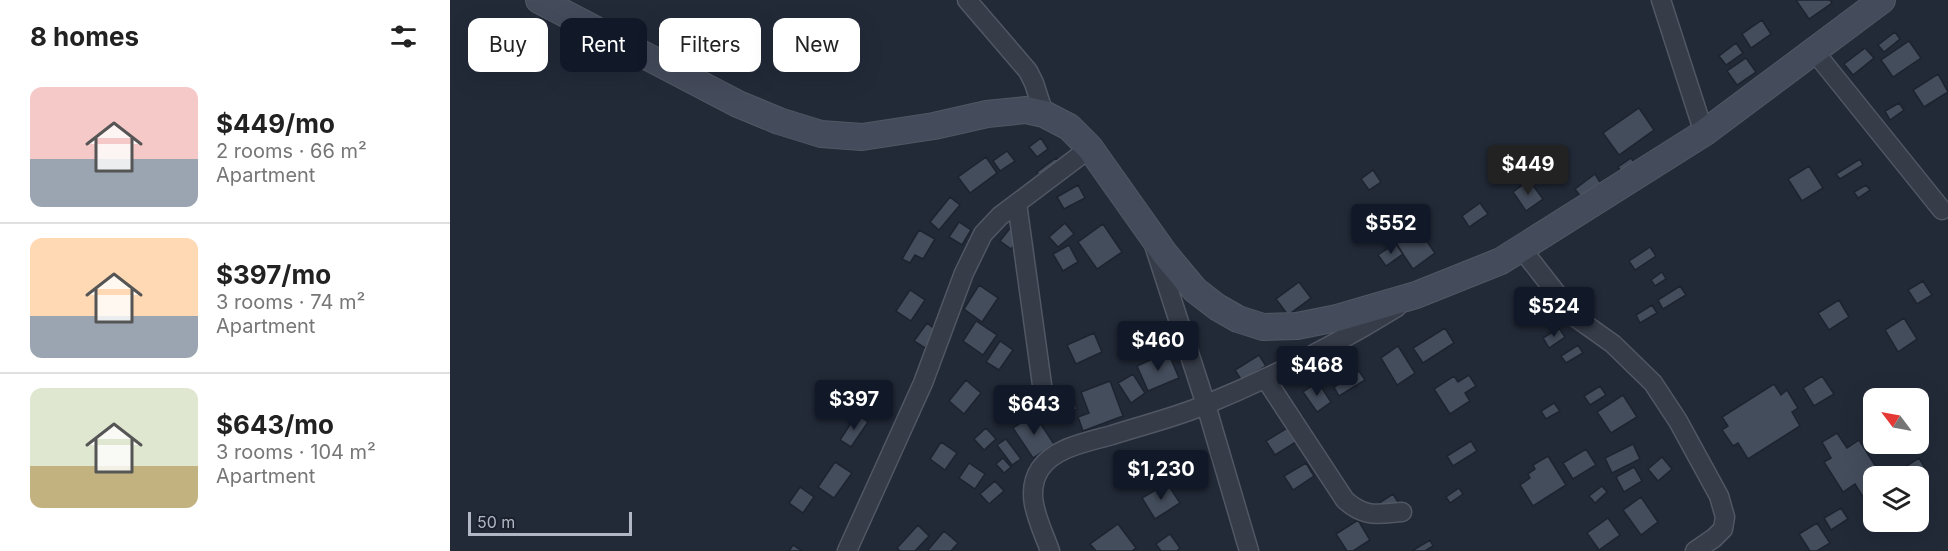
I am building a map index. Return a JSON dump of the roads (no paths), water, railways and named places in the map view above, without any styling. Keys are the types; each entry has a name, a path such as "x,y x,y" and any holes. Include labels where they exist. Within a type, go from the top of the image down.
{"street":[{"path":"539,0 738,104 779,121 821,134 862,137 934,126 987,114 1026,110 1044,114 1069,127 1090,148 1195,290 1238,319 1263,327 1297,326 1337,318 1416,295 1501,261 1704,133 1882,0"},
{"path":"967,0 1028,71 1044,114"},
{"path":"1661,0 1704,133"},
{"path":"1814,51 1942,210"},
{"path":"847,551 924,383 964,273 983,234 1000,216 1090,148"},
{"path":"1017,203 1043,392"},
{"path":"1150,232 1206,405 1249,551"},
{"path":"1521,248 1575,317 1613,344 1653,383 1678,421 1719,496 1725,517 1723,529 1695,551"},
{"path":"1050,551 1033,501 1033,487 1038,472 1047,459 1069,448 1206,405 1344,340 1416,295"},
{"path":"1264,378 1345,500 1358,510 1370,515 1402,512"}]}
